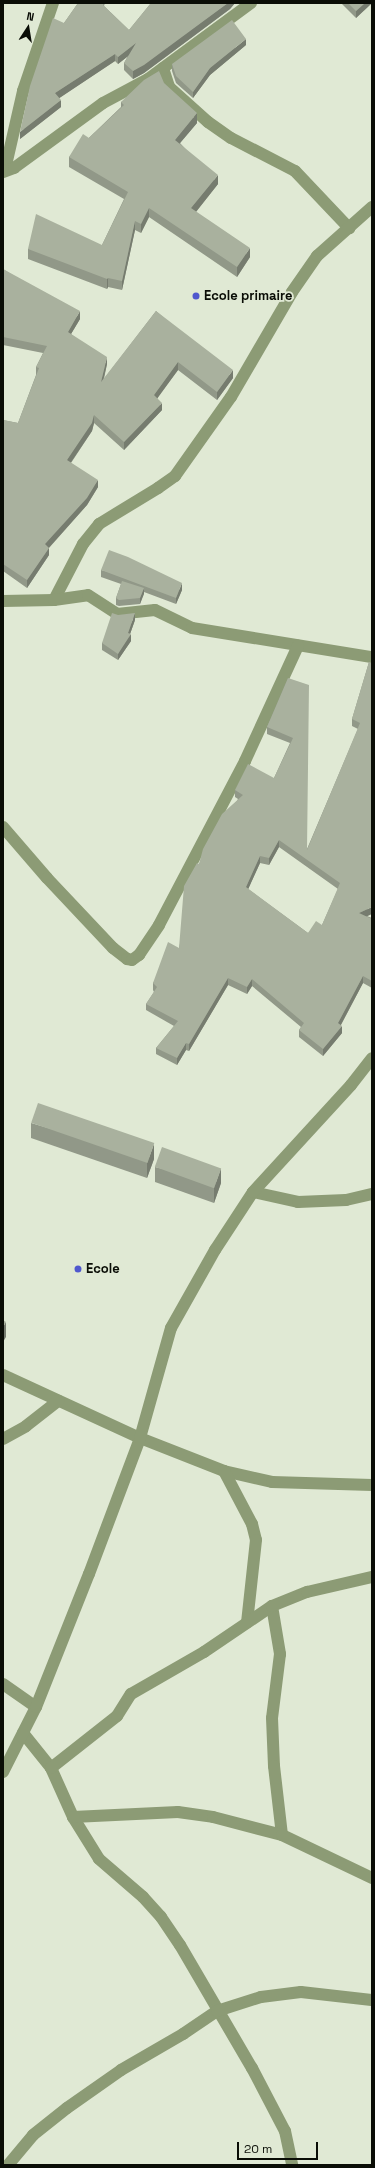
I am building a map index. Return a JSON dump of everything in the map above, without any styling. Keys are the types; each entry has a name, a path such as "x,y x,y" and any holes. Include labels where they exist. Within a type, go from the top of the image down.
{"street":[{"path":"7,165 23,91 53,3"},
{"path":"7,165 103,103 148,79 251,3"},
{"path":"163,68 169,87 202,117 231,138 295,171 349,228"},
{"path":"54,600 83,544 99,524 175,476 231,397 292,292 317,256 372,207"},
{"path":"3,601 54,600 88,596 117,614 155,610 192,628 372,657"},
{"path":"3,827 47,878 113,948 127,960 132,960 138,955 159,925 245,761 298,646"},
{"path":"3,1772 36,1707 89,1574 140,1438 171,1328 214,1250 253,1192 351,1085 372,1058"},
{"path":"253,1192 298,1202 346,1200 372,1194"},
{"path":"3,1375 140,1438 224,1471 272,1482 372,1484"},
{"path":"3,1439 26,1426 58,1401"},
{"path":"224,1471 252,1524 256,1540 247,1623"},
{"path":"51,1768 117,1716 131,1694 204,1652 272,1606 307,1592 372,1578"},
{"path":"272,1606 280,1654 272,1718 274,1766 282,1835"},
{"path":"3,1684 36,1707"},
{"path":"22,1733 51,1768 73,1817 99,1859 142,1897 161,1917 180,1945 217,2011 252,2068 285,2131 292,2165"},
{"path":"73,1817 178,1812 213,1817 282,1835 372,1878"},
{"path":"8,2165 33,2135 67,2108 121,2070 183,2034 217,2011 261,1997 300,1992 372,2000"}],"building":[{"path":"78,3 104,3 103,5 129,30 151,3 228,3 144,65 133,71 124,63 136,43 118,57 115,54 55,93 61,100 20,132 30,86 53,18 64,23"},
{"path":"348,3 365,3 356,11"},
{"path":"232,20 246,39 210,68 193,92 176,76 172,64"},
{"path":"159,71 164,83 197,113 175,140 218,175 191,208 250,248 237,267 149,208 141,224 135,221 122,281 107,279 28,249 36,214 102,245 128,192 69,157 83,134 89,138 124,105 121,102 144,80"},
{"path":"3,269 80,311 68,332 107,357 101,382 156,311 233,370 217,392 178,362 154,395 162,403 124,442 94,415 92,423 67,460 98,480 87,498 45,544 49,548 27,580 3,564 3,420 18,423 39,368 36,367 47,346 3,337"},
{"path":"109,550 128,557 182,583 176,598 101,570"},
{"path":"122,581 144,588 140,598 119,600 116,598"},
{"path":"112,613 118,615 135,613 128,633 131,634 118,654 102,643"},
{"path":"369,662 372,663 372,907 359,913 372,919 372,981 363,976 338,1023 342,1026 323,1049 299,1030 304,1023 252,979 247,987 228,978 189,1044 186,1043 177,1058 156,1048 178,1021 146,1004 157,987 153,983 168,942 179,948 184,886 197,863 199,864 203,849 222,814 243,795 235,790 248,764 274,778 293,738 267,727 288,678 309,685 307,850 360,723 352,719","holes":["279,840 340,883 322,925 316,921 308,933 246,887 260,856 269,858"]},
{"path":"38,1103 154,1143 147,1163 31,1123"},
{"path":"162,1147 221,1169 214,1188 155,1167"},
{"path":"3,1320 6,1322 3,1327"}],"place":[{"name":"Ecole primaire","path":"196,296"},
{"name":"Ecole","path":"78,1269"}]}
